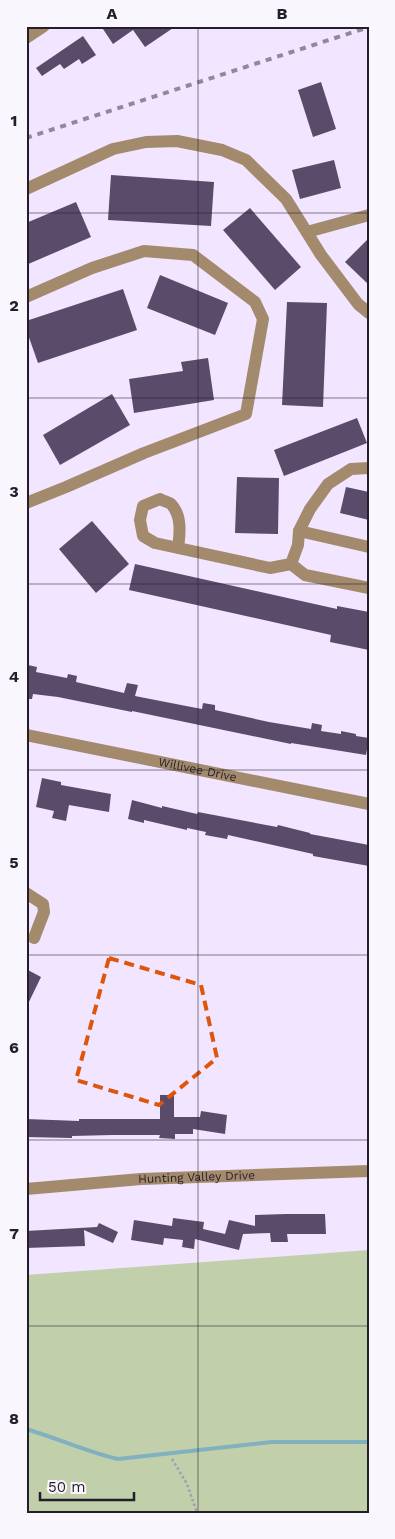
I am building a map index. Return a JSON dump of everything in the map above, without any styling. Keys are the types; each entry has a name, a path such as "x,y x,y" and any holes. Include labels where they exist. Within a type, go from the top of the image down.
{"street":[{"path":"28,33 44,26"},
{"path":"26,189 113,149 146,142 177,141 222,150 246,160 286,199 321,255 358,304 369,313"},
{"path":"307,232 369,215"},
{"path":"26,297 92,268 144,250 193,255 255,302 263,319 246,414 144,453 26,503"},
{"path":"291,564 298,545 298,531 310,509 328,484 351,470 369,468"},
{"path":"298,531 369,547"},
{"path":"178,548 270,568 291,564 305,575 369,588"},
{"name":"Willivee Drive","path":"26,735 369,804"},
{"path":"26,893 43,904 44,912 34,938"},
{"name":"Hunting Valley Drive","path":"26,1189 141,1179 369,1171"}],"path":[{"path":"172,1459 187,1484 197,1513"}],"highlighted area":[{"path":"109,958 201,985 217,1058 159,1105 76,1080"}],"green space":[{"path":"369,1250 369,1513 26,1513 26,1275"}],"building":[{"path":"101,26 176,26 145,47 133,30 113,44"},
{"path":"83,36 96,55 82,64 79,59 64,69 60,64 42,76 36,68"},
{"path":"321,82 336,129 313,137 298,90"},
{"path":"334,160 341,188 300,199 292,170"},
{"path":"111,175 214,182 211,226 108,220"},
{"path":"76,202 91,237 26,265 26,223"},
{"path":"250,208 301,267 275,290 223,230"},
{"path":"369,238 369,285 345,262"},
{"path":"160,275 228,303 215,335 147,308"},
{"path":"123,289 137,330 38,363 26,329 26,321"},
{"path":"287,302 327,303 323,407 282,405"},
{"path":"208,358 214,400 134,413 129,379 183,371 181,362"},
{"path":"112,394 130,425 60,465 43,435"},
{"path":"357,418 367,443 284,476 274,450"},
{"path":"237,477 279,478 278,534 235,533"},
{"path":"346,487 369,492 369,520 340,513"},
{"path":"92,521 129,564 96,593 59,549"},
{"path":"135,564 337,609 337,606 369,612 369,650 330,642 331,635 129,590"},
{"path":"28,665 37,667 36,672 67,678 68,674 77,676 76,682 124,693 127,683 138,685 135,696 202,709 203,703 215,705 215,710 269,722 311,729 312,723 322,725 321,731 341,734 341,731 356,734 356,736 369,738 366,755 291,744 58,697 33,694 32,699 26,699"},
{"path":"42,778 61,782 61,785 111,794 109,812 69,805 66,821 52,818 54,811 36,807"},
{"path":"132,800 162,808 162,806 197,814 198,812 277,827 278,825 310,834 369,845 369,866 313,856 313,854 228,835 227,839 205,835 206,832 187,828 187,830 144,820 144,823 128,819"},
{"path":"26,969 41,977 26,1008"},
{"path":"160,1095 174,1095 174,1117 200,1117 201,1111 227,1115 225,1134 193,1129 193,1134 175,1134 175,1139 159,1138 160,1135 72,1136 72,1138 26,1137 26,1119 79,1121 79,1119 160,1119"},
{"path":"325,1214 326,1234 287,1234 288,1242 271,1242 270,1233 243,1234 239,1250 195,1239 194,1249 182,1247 183,1240 164,1238 163,1245 131,1240 134,1220 172,1226 173,1218 204,1222 203,1229 225,1234 229,1220 255,1226 255,1215"},
{"path":"99,1223 118,1232 113,1243 84,1230 85,1246 26,1248 26,1231 97,1227"}],"waterway":[{"path":"26,1429 118,1459 272,1442 369,1442"}],"railway":[{"path":"26,138 369,27"}]}
